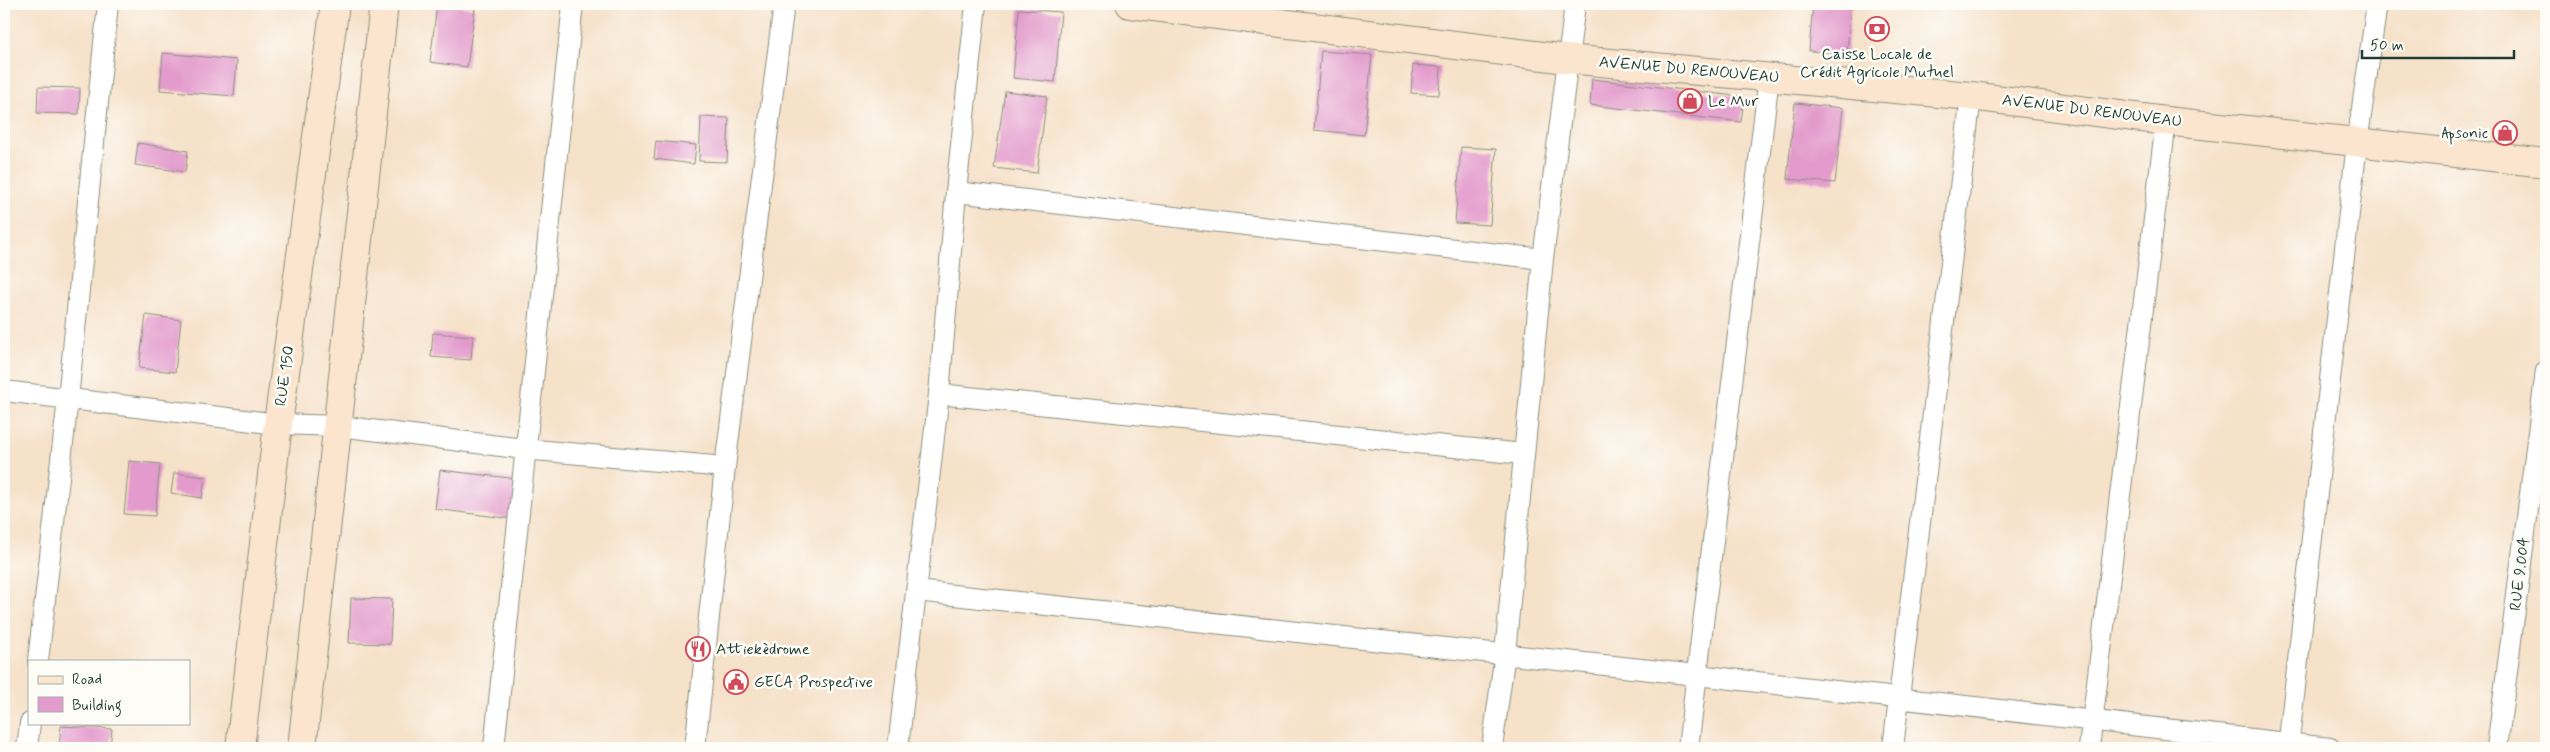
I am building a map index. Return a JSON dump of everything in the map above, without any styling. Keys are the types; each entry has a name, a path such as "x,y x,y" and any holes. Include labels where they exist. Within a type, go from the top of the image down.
{"main road":[{"name":"RUE 150","path":"240,748 278,424 335,4"},
{"path":"302,748 339,426 384,4"},
{"name":"AVENUE DU RENOUVEAU","path":"1130,4 1567,60 1971,96 2166,122 2546,163"}],"street":[{"path":"38,660 68,399 108,4"},
{"path":"494,748 524,449 573,4"},
{"path":"695,748 725,467 784,4"},
{"path":"898,748 939,394 956,192 976,4"},
{"path":"1492,748 1505,653 1523,454 1544,259 1575,4"},
{"path":"2288,745 2357,143 2377,4"},
{"path":"1688,748 1769,77"},
{"path":"1893,748 1971,96"},
{"path":"2089,748 2166,122"},
{"path":"956,192 1544,259"},
{"name":"RUE 9.004","path":"2497,748 2546,371"},
{"path":"4,391 278,424 339,426 524,449 725,467"},
{"path":"939,394 1523,454"},
{"path":"916,591 1697,674 2288,745 2330,748"},
{"path":"27,748 30,724"}],"building":[{"path":"437,4 475,8 467,67 430,62"},
{"path":"1813,4 1851,4 1847,53 1809,51"},
{"path":"1019,9 1061,12 1055,82 1013,78"},
{"path":"1321,51 1372,55 1364,135 1314,130"},
{"path":"163,53 237,60 234,96 160,90"},
{"path":"1413,65 1441,67 1439,95 1411,93"},
{"path":"1592,79 1744,97 1741,122 1590,105"},
{"path":"38,87 80,88 79,114 37,113"},
{"path":"1005,91 1047,96 1037,173 994,168"},
{"path":"1795,103 1843,108 1835,183 1787,179"},
{"path":"701,117 729,118 727,162 699,161"},
{"path":"656,141 696,145 694,164 654,159"},
{"path":"138,143 188,151 185,172 135,165"},
{"path":"1461,147 1496,149 1490,225 1455,223"},
{"path":"146,315 181,320 175,372 139,368"},
{"path":"433,333 473,336 471,360 431,357"},
{"path":"129,461 160,464 155,516 124,514"},
{"path":"440,470 518,479 513,519 435,509"},
{"path":"174,473 205,477 202,498 171,493"},
{"path":"351,598 392,599 390,644 349,643"},
{"path":"61,726 112,729 110,748 59,748"}],"place":[{"name":"Caisse Locale de Crédit Agricole Mutuel","path":"1877,29"},
{"name":"Le Mur","path":"1690,101"},
{"name":"Apsonic","path":"2505,133"},
{"name":"Attiekèdrome","path":"698,649"},
{"name":"GECA Prospective","path":"736,682"}]}
